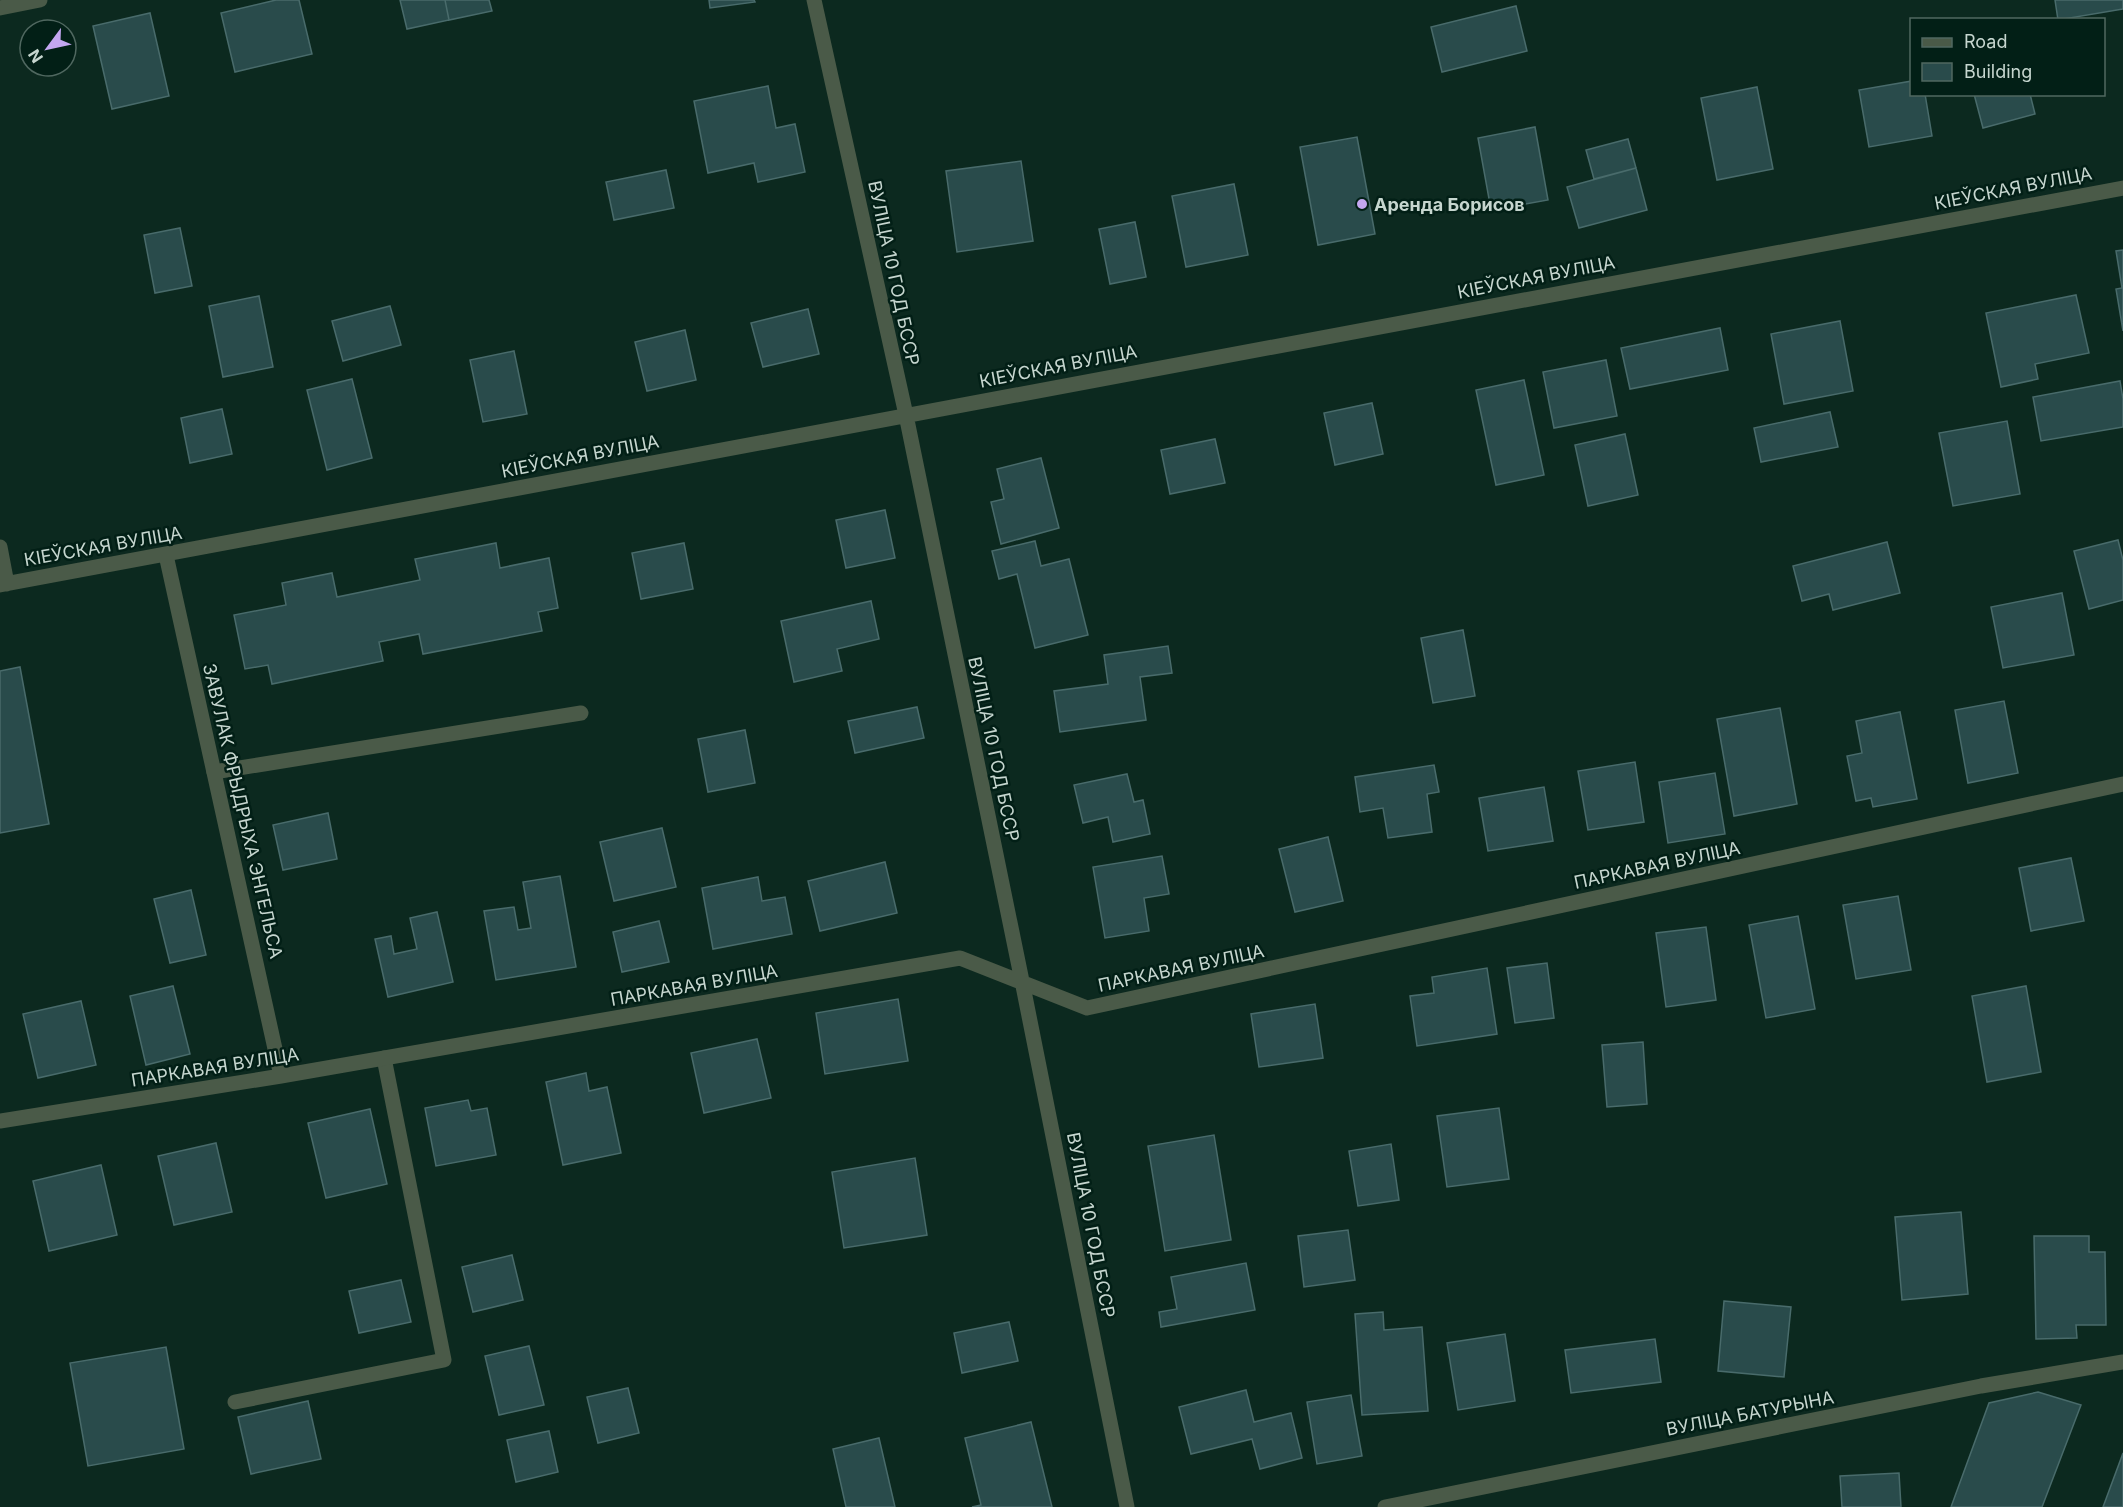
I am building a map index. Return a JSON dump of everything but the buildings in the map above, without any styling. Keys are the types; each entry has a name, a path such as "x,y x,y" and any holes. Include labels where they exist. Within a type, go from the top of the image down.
{"street":[{"path":"0,8 40,0"},
{"name":"ВУЛІЦА 10 ГОД БССР","path":"814,0 906,414 1127,1507"},
{"name":"КІЕЎСКАЯ ВУЛІЦА","path":"3,584 2123,188"},
{"path":"0,547 3,584"},
{"name":"ЗАВУЛАК ФРЫДРЫХА ЭНГЕЛЬСА","path":"166,555 281,1076"},
{"path":"214,772 581,713"},
{"name":"ПАРКАВАЯ ВУЛІЦА","path":"0,1121 281,1076 960,958 1087,1008 2123,784"},
{"path":"235,1402 444,1360 384,1058"},
{"name":"ВУЛІЦА БАТУРЫНА","path":"1385,1507 1981,1386 2123,1362"}],"place":[{"name":"Аренда Борисов","path":"1362,204"}]}
